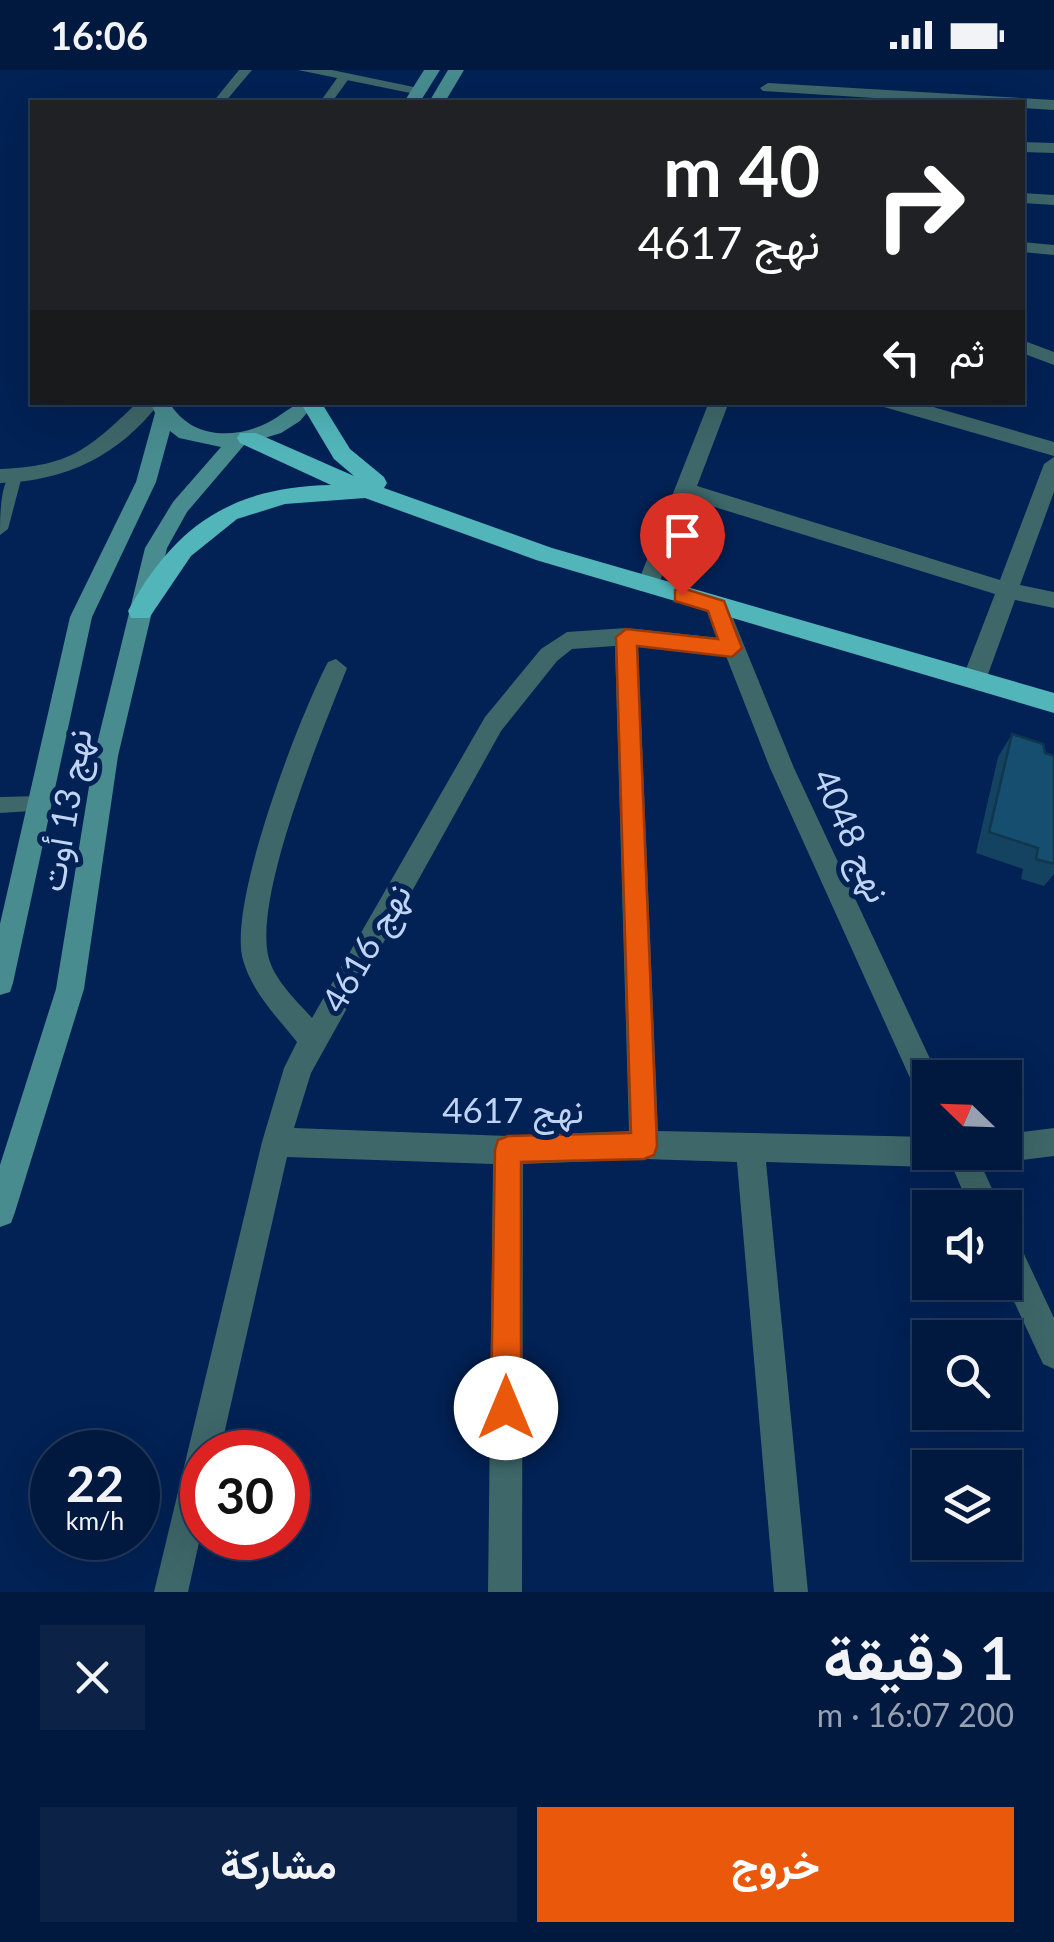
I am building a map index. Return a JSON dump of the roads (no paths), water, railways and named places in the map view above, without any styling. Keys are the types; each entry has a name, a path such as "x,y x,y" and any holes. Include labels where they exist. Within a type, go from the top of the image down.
{"highway":[{"path":"311,405 342,454 386,496"},
{"path":"243,439 499,540 1054,703"},
{"path":"140,610 166,566 210,520 265,500 331,492 386,496"}],"main road":[{"path":"416,96 432,70"},
{"path":"438,100 456,70"},
{"path":"158,407 193,435 243,439 286,424 306,405"},
{"name":"نهج 13 أوت","path":"0,983 81,617 146,482 158,407"},
{"name":"نهج 13 أوت","path":"0,1212 70,988 106,756 156,548 180,507 243,439"}],"street":[{"path":"306,70 416,96"},
{"path":"768,70 767,96 930,100"},
{"path":"1025,103 1054,106"},
{"path":"1025,147 1054,148"},
{"path":"1025,198 1054,200"},
{"path":"1025,247 1054,250"},
{"path":"1025,347 1054,359"},
{"path":"648,585 718,405"},
{"path":"901,405 1054,449"},
{"path":"7,476 44,474 92,457 158,407"},
{"path":"975,678 1054,464"},
{"path":"685,490 1007,590 1054,600"},
{"name":"نهج 4048","path":"717,606 866,958 915,1060"},
{"path":"626,637 644,1146"},
{"name":"نهج 4616","path":"209,1430 276,1142 298,1068 494,724 549,655 567,640 626,637 732,648"},
{"path":"312,1040 272,990 254,955 254,914 302,749 336,668"},
{"name":"نهج 4617","path":"276,1142 508,1150 644,1146 912,1152"},
{"path":"1022,1146 1054,1142"},
{"path":"750,1149 790,1592"},
{"path":"505,1592 508,1150"},
{"path":"1022,1283 1052,1345"},
{"name":"نهج 4616","path":"171,1592 180,1553"}],"lane":[{"path":"221,100 246,70"},
{"path":"327,100 344,77"},
{"path":"0,529 7,476"},
{"path":"0,805 40,804"}]}
